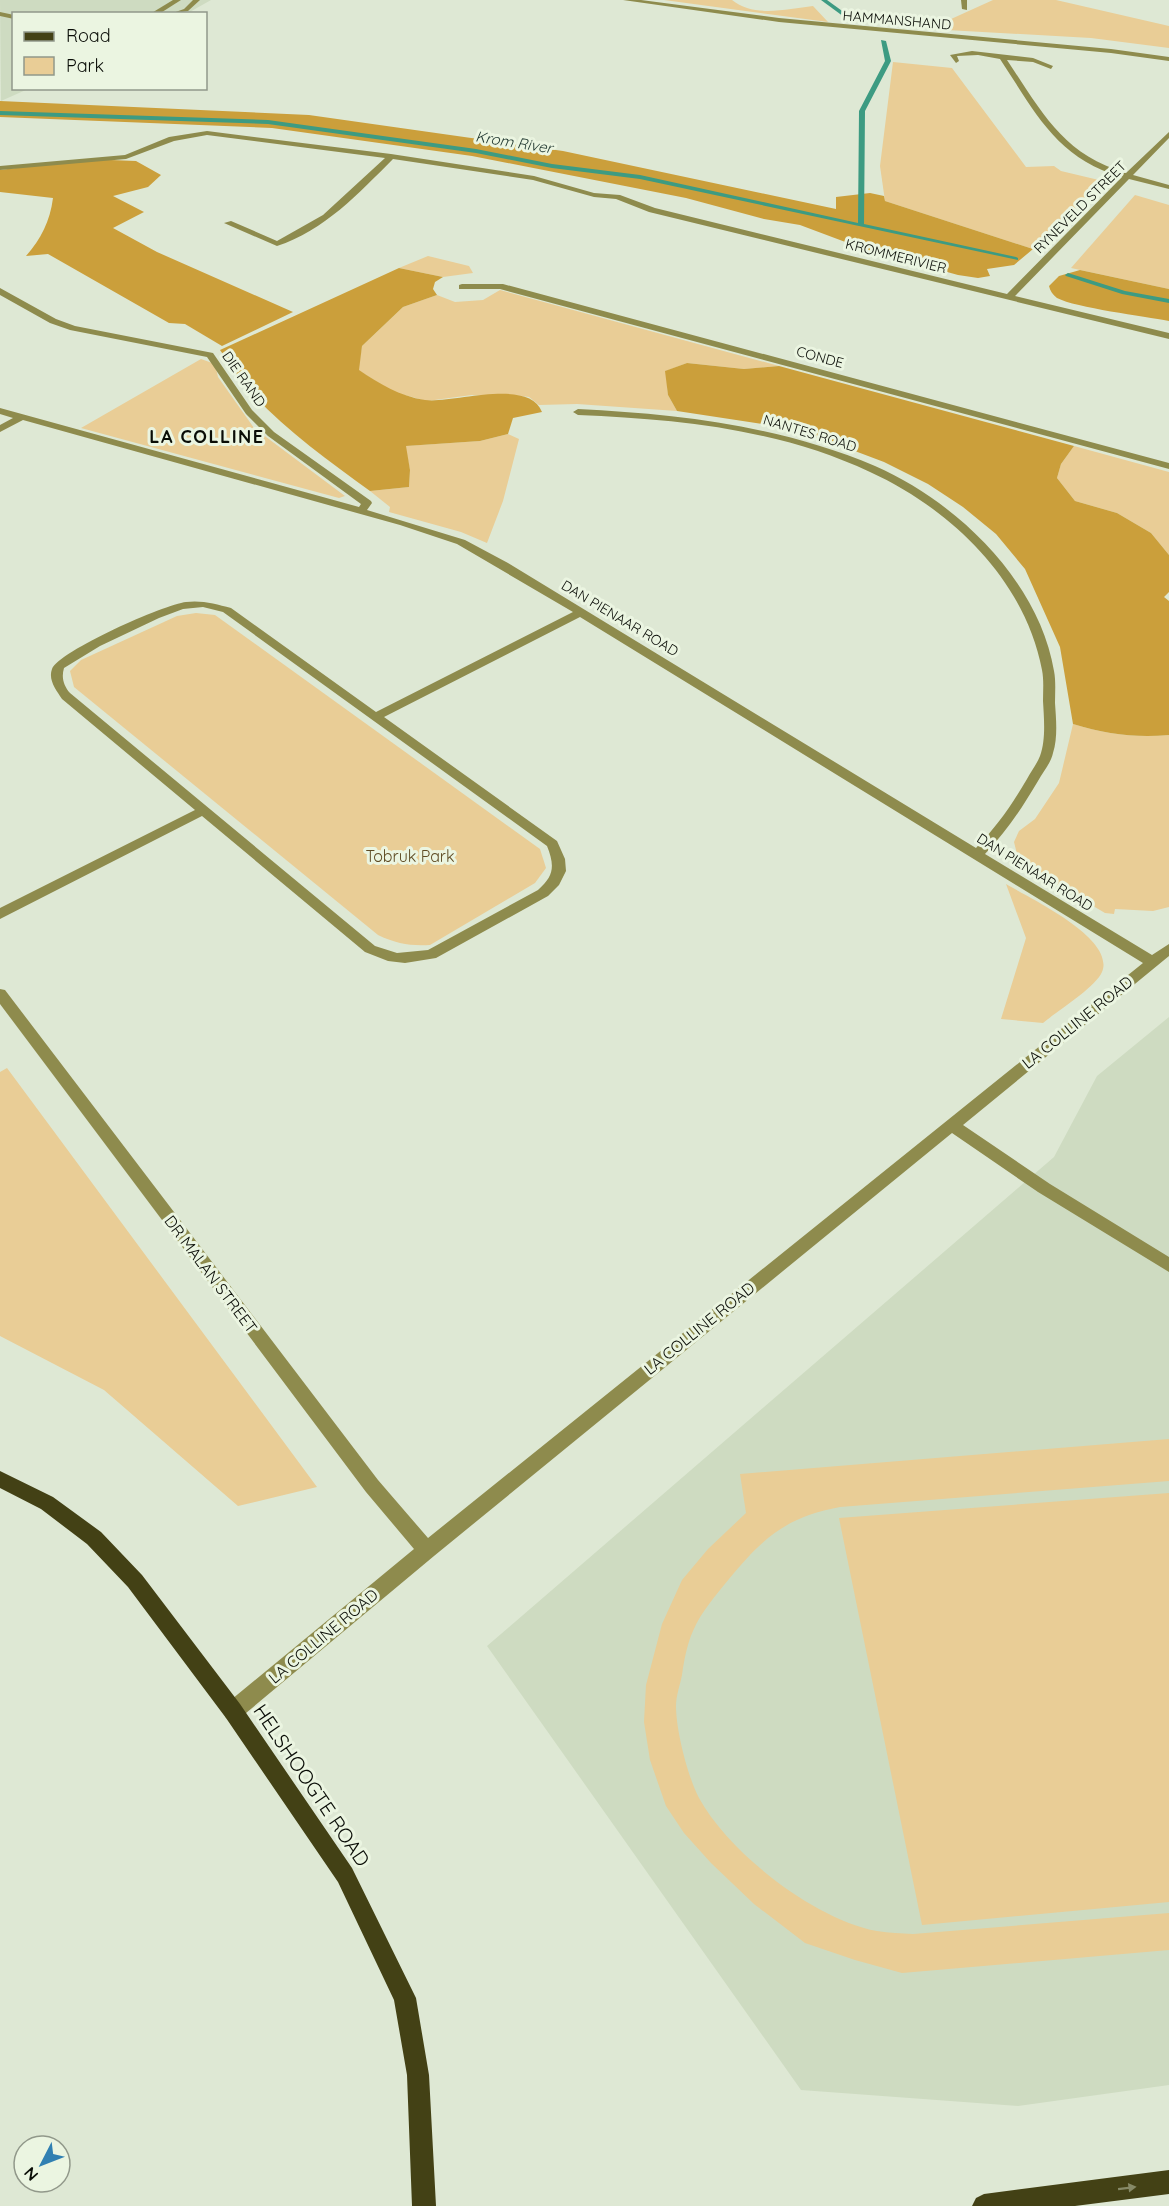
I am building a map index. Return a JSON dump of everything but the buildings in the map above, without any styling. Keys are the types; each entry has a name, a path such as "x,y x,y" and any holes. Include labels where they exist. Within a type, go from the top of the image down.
{"main road":[{"name":"HELSHOOGTE ROAD","path":"0,1479 46,1503 94,1538 135,1581 233,1711 345,1875 405,1998 418,2075 424,2206"},
{"path":"984,2206 1169,2182"}],"street":[{"path":"157,12 178,0"},
{"path":"180,12 186,10 197,0"},
{"name":"HAMMANSHAND","path":"626,0 823,25 1111,51 1169,59"},
{"path":"964,0 965,9"},
{"name":"HAMMANSHAND","path":"1096,51 1169,67"},
{"path":"956,61 953,55 960,53 992,55 1041,61 1051,67"},
{"path":"1002,58 1068,146 1082,158 1129,177 1169,187"},
{"name":"KROMMERIVIER","path":"0,168 126,157 172,140 207,133 391,156 534,178 594,195 617,197 652,210 1169,336"},
{"name":"RYNEVELD STREET","path":"1009,297 1169,134"},
{"path":"228,223 277,244 307,232 324,220 391,156"},
{"name":"CONDE","path":"462,287 500,286 1169,466"},
{"name":"DIE RAND","path":"0,291 53,321 73,328 210,355 249,412 271,434 367,503 361,511"},
{"name":"DAN PIENAAR ROAD","path":"0,411 361,511 461,542 581,612 1152,962"},
{"name":"NANTES ROAD","path":"578,412 714,422 762,432 834,453 886,475 935,504 979,543 1016,590 1043,643 1052,696 1047,753 1011,818 978,854"},
{"path":"0,429 22,417"},
{"path":"203,604 227,610 552,844 559,858 561,871 555,883 543,893 441,951 414,959 386,956 370,949 202,811 66,696 59,686 56,675 60,666 81,651 180,606 203,604"},
{"path":"375,717 581,612"},
{"path":"0,914 202,811"},
{"name":"LA COLLINE ROAD","path":"233,1711 950,1124 1169,949"},
{"name":"DR MALAN STREET","path":"0,994 372,1486 427,1550"},
{"path":"950,1124 1035,1182 1169,1265"}],"shaded area":[{"path":"0,0 211,0 190,12 12,12 12,90 26,90 1,101"},
{"path":"0,101 309,115 563,151 836,209 836,197 870,193 884,196 885,201 1033,249 1014,265 987,269 990,276 978,278 958,275 864,249 800,225 764,219 686,198 472,156 272,128 0,117"},
{"path":"86,159 136,161 161,175 148,187 113,196 144,212 113,228 157,252 293,312 222,346 185,324 169,323 48,254 26,256 44,229 53,198 0,192 0,170"},
{"path":"399,268 443,277 435,282 433,289 437,295 403,307 362,346 359,370 390,389 407,396 437,400 506,394 522,396 534,402 542,412 513,418 508,434 480,441 406,446 410,470 409,487 370,491 307,444 263,405 238,376 220,350"},
{"path":"1080,270 1169,289 1169,321 1079,305 1054,296 1049,286 1059,276"},
{"path":"687,363 744,369 779,366 1074,446 1061,464 1057,478 1075,501 1117,513 1151,533 1169,555 1169,592 1164,597 1169,601 1169,735 1121,734 1073,724 1060,647 1025,569 996,534 963,507 928,484 884,462 831,442 776,426 677,411 668,395 665,371"},
{"path":"1169,1017 1169,2085 1018,2106 801,2090 487,1646 1054,1157 1097,1076"}],"green space":[{"path":"664,0 732,0 741,6 760,11 813,6 828,22"},
{"path":"993,0 1056,0 1169,26 1169,48 1091,38 929,29"},
{"path":"893,62 952,68 1026,167 1054,166 1061,171 1103,181 1033,249 885,201 880,166"},
{"path":"1135,195 1169,205 1169,289 1071,268"},
{"path":"428,256 469,266 473,273 443,277 399,268"},
{"path":"500,290 779,366 744,369 687,363 666,371 668,395 677,411 577,404 539,405 529,397 514,395 472,395 427,401 393,392 358,370 362,346 403,307 437,295 455,302 483,300"},
{"path":"201,359 215,364 218,377 254,428 345,496 339,498 81,428"},
{"path":"508,434 519,439 503,501 487,543 461,532 389,512 390,507 370,491 409,487 410,470 405,446 480,441"},
{"path":"1074,446 1169,472 1169,555 1151,533 1117,513 1075,501 1057,478 1061,464"},
{"name":"Tobruk Park","path":"196,613 215,615 540,849 546,868 535,883 430,945 404,944 385,938 378,935 74,687 70,671 81,660 177,616"},
{"path":"1073,724 1121,734 1169,735 1169,907 1153,911 1115,909 1114,914 1105,913 1027,867 1017,854 1014,842 1019,831 1035,819 1059,783"},
{"path":"1006,884 1050,909 1084,933 1096,946 1103,959 1102,972 1092,985 1043,1023 1001,1019 1026,938"},
{"path":"7,1068 317,1487 238,1506 104,1390 0,1336 0,1072"},
{"path":"1169,1439 1169,1481 840,1507 821,1511 790,1523 753,1552 700,1617 687,1647 676,1706 683,1754 699,1798 713,1819 752,1862 801,1898 827,1913 877,1931 913,1934 1169,1913 1169,1950 902,1973 805,1943 754,1904 711,1863 684,1833 666,1806 650,1760 644,1722 646,1685 662,1624 682,1580 708,1549 746,1513 740,1474"},
{"path":"1169,1493 1169,1902 922,1925 839,1518"}],"waterway":[{"path":"824,0 853,21"},
{"path":"861,224 862,111 888,61 883,41"},
{"name":"Krom River","path":"0,113 268,122 476,151 552,166 640,177 1016,259"},
{"name":"Krom River","path":"1068,275 1124,293 1169,301"}],"district":[{"name":"LA COLLINE","path":"207,436"}]}
